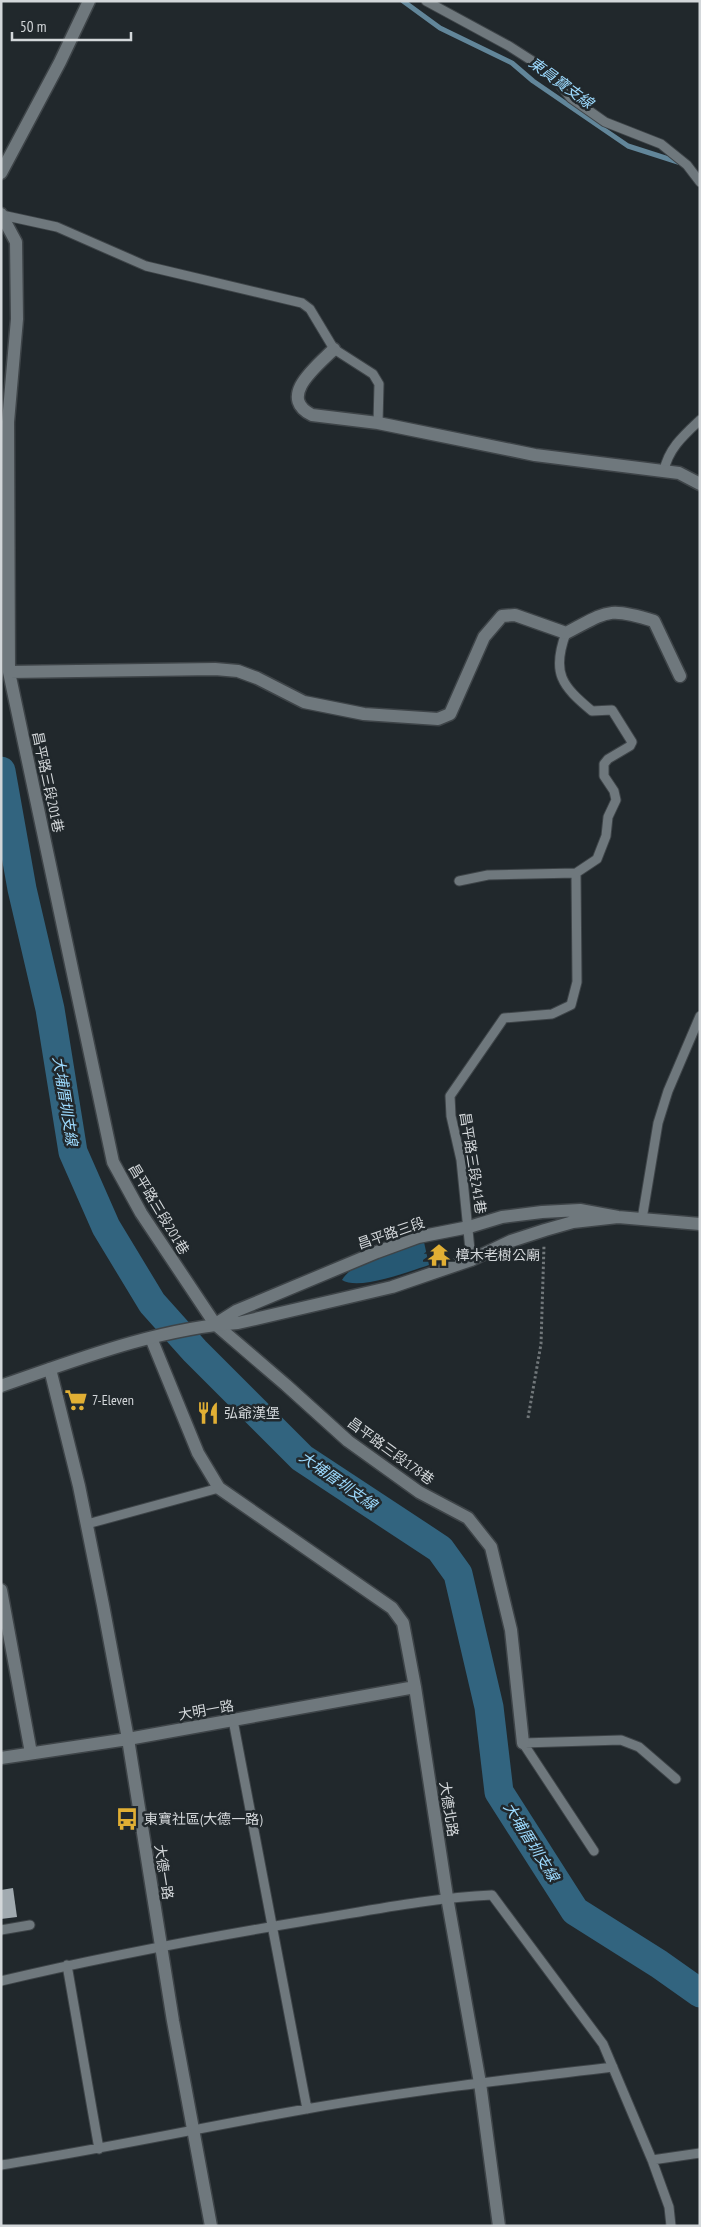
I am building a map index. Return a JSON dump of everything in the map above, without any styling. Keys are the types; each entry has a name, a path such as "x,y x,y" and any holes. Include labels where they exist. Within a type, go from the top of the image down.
{"street":[{"path":"1,173 60,62 88,1"},
{"name":"昌平路三段201巷","path":"2,215 16,242 16,319 8,422 9,672 113,1162 141,1213 215,1324"},
{"path":"334,349 300,386 297,398 299,405 312,415 378,423 535,454 679,473 700,484"},
{"path":"9,672 216,669 238,671 272,684 304,702 364,714 438,719 450,714 484,637 502,616 515,615 566,633 606,612 622,612 654,621 680,676"},
{"name":"昌平路三段","path":"215,1324 236,1311 377,1252 418,1237 468,1227 502,1217 580,1210 618,1217 700,1224"},
{"name":"昌平路三段","path":"1,1386 151,1338 215,1324 238,1323 392,1287 471,1260 511,1241 544,1230 573,1222 618,1217"},
{"name":"昌平路三段178巷","path":"215,1324 348,1441 419,1492 468,1518 491,1547 510,1630 523,1743"},
{"path":"151,1338 198,1453 220,1488"},
{"name":"大德一路","path":"50,1369 79,1486 128,1739 161,1948 211,2226"},
{"name":"大德北路","path":"220,1488 392,1608 403,1623 415,1687 447,1897 480,2083 499,2226"},
{"path":"1,1590 31,1753"},
{"name":"大明一路","path":"1,1758 128,1739 415,1687"}],"lane":[{"path":"426,1 509,46 548,71 571,98 605,122 661,144 687,165 700,182"},
{"path":"2,215 57,227 146,266 302,303 310,309 334,349 373,374 379,384 378,423"},
{"path":"664,471 666,460 679,439 700,420"},
{"path":"458,882 488,875 576,872 597,859 606,836 608,817 616,800 614,791 604,776 604,764 608,759 630,746 632,742 612,710 592,711 569,692 561,675 559,664 559,652 566,633"},
{"name":"昌平路三段241巷","path":"471,1260 461,1160 451,1116 450,1096 504,1018 552,1014 572,1005 577,982 576,872"},
{"path":"642,1219 658,1123 668,1091 700,1016"},
{"path":"87,1524 220,1488"},
{"path":"233,1720 307,2109"},
{"path":"523,1743 621,1740 639,1747 676,1779"},
{"path":"523,1743 594,1850"},
{"path":"1,1981 67,1965 271,1927 447,1897 492,1895 603,2044 652,2160 669,2207 671,2226"},
{"path":"1,1930 30,1925"},
{"path":"67,1965 99,2150"},
{"path":"1,2165 99,2150 307,2109 480,2083 613,2067"},
{"path":"652,2160 700,2153"}],"path":[{"path":"528,1418 541,1344 544,1230"}],"shaded area":[{"path":"424,1242 429,1265 372,1282 350,1283 342,1280 357,1266 379,1255"}],"building":[{"path":"13,1888 17,1917 1,1919 1,1890"}],"waterway":[{"name":"東員寶支線","path":"403,1 440,28 512,63 533,81 628,146 681,163"},
{"name":"大埔厝圳支線","path":"1,771 22,889 50,1009 73,1152 106,1227 152,1303 195,1351 302,1458 440,1549 458,1574 489,1707 499,1792 575,1911 659,1964 700,1993"}],"place":[{"name":"樟木老樹公廟","path":"439,1255"},
{"name":"7-Eleven","path":"76,1400"},
{"name":"弘爺漢堡","path":"208,1413"},
{"name":"東寶社區(大德一路)","path":"127,1819"}]}
